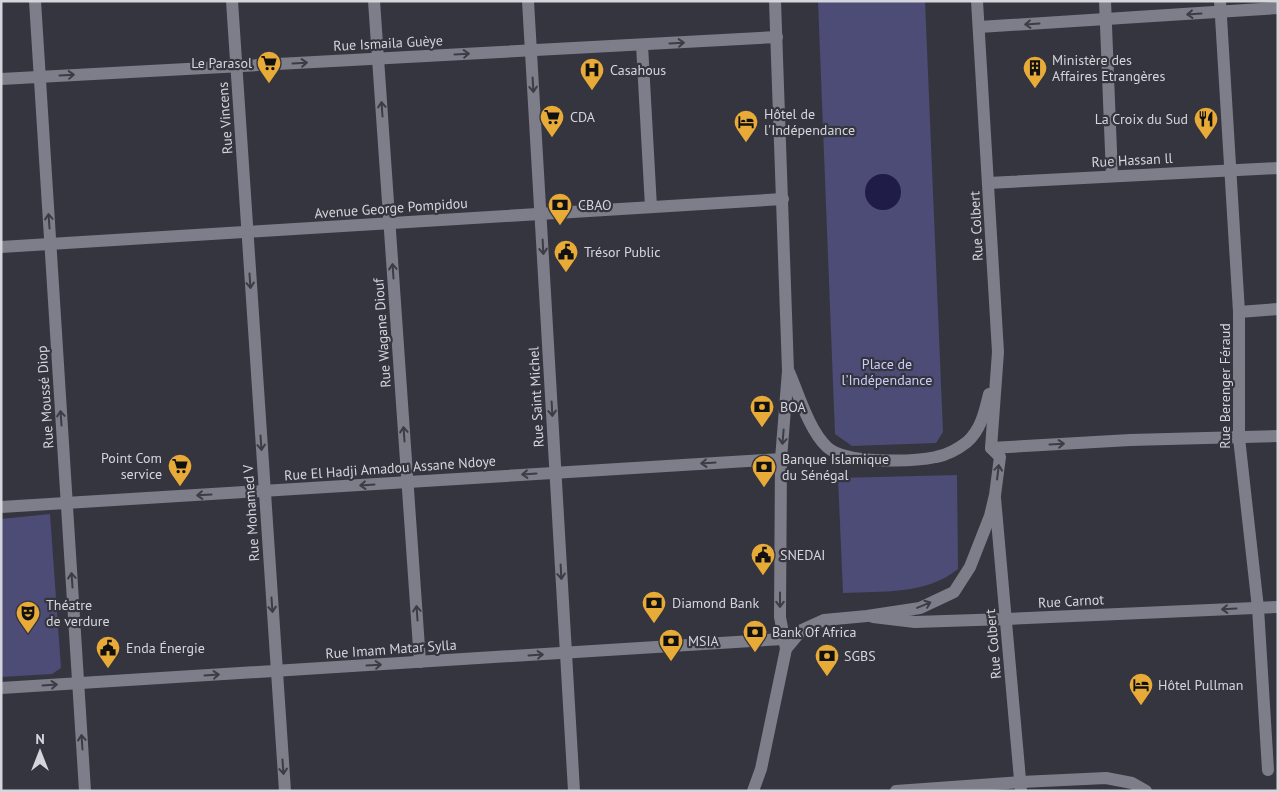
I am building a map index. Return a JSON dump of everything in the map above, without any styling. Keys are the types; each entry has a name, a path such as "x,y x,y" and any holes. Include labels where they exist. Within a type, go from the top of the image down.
{"street":[{"name":"Rue Moussé Diop","path":"35,1 85,791"},
{"name":"Rue Vincens","path":"232,1 247,232"},
{"name":"Rue Wagane Diouf","path":"374,1 420,662"},
{"name":"Rue Saint Michel","path":"528,1 574,791"},
{"path":"753,791 761,769 785,644 780,617 781,460 788,371 775,1"},
{"name":"Rue Colbert","path":"977,1 998,352 991,448"},
{"path":"1105,1 1112,176"},
{"path":"979,27 1105,19 1220,7 1278,8"},
{"name":"Rue Berenger Féraud","path":"1220,7 1239,312 1239,438 1258,608 1268,770"},
{"name":"Rue Ismaila Guèye","path":"1,79 777,37"},
{"path":"642,45 652,207"},
{"name":"Rue Hassan ll","path":"988,182 1278,168"},
{"name":"Avenue George Pompidou","path":"1,247 783,199"},
{"name":"Rue Mohamed V","path":"247,232 285,791"},
{"path":"1239,312 1278,309"},
{"path":"788,371 816,435 828,448 840,455 867,460 926,458 954,450 968,441 979,427 998,352"},
{"path":"991,448 1130,440 1278,436"},
{"path":"785,644 802,630 824,620 920,608 954,592 970,567 990,516 1000,457 991,448"},
{"name":"Rue El Hadji Amadou Assane Ndoye","path":"1,507 781,460"},
{"name":"Rue Colbert","path":"995,495 1021,786"},
{"name":"Rue Carnot","path":"866,616 915,622 1006,620 1278,607"},
{"name":"Rue Imam Matar Sylla","path":"1,688 566,653 785,644"},
{"path":"896,791 1021,786 1106,778 1132,783 1146,791"}],"green space":[{"name":"Place de l’Indépendance","path":"818,1 925,1 943,432 936,443 852,446 835,434"},
{"path":"957,475 958,569 932,583 918,587 903,590 843,593 838,478"},
{"path":"50,514 61,668 52,674 1,677 1,519"}],"shaded area":[{"path":"883,174 896,179 901,192 896,205 883,210 870,205 865,192 870,179"}],"place":[{"name":"Le Parasol","path":"269,84"},
{"name":"Ministère des Affaires Etrangères","path":"1035,89"},
{"name":"Casahous","path":"592,91"},
{"name":"CDA","path":"552,138"},
{"name":"La Croix du Sud","path":"1206,140"},
{"name":"Hôtel de l'Indépendance","path":"746,143"},
{"name":"CBAO","path":"560,226"},
{"name":"Trésor Public","path":"566,273"},
{"name":"BOA","path":"762,428"},
{"name":"Point Com service","path":"180,487"},
{"name":"Banque Islamique du Sénégal","path":"764,488"},
{"name":"SNEDAI","path":"763,576"},
{"name":"Diamond Bank","path":"654,624"},
{"name":"Théatre de verdure","path":"28,634"},
{"name":"Bank Of Africa","path":"755,653"},
{"name":"MSIA","path":"671,662"},
{"name":"Enda Énergie","path":"108,669"},
{"name":"SGBS","path":"827,677"},
{"name":"Hôtel Pullman","path":"1141,706"}]}
